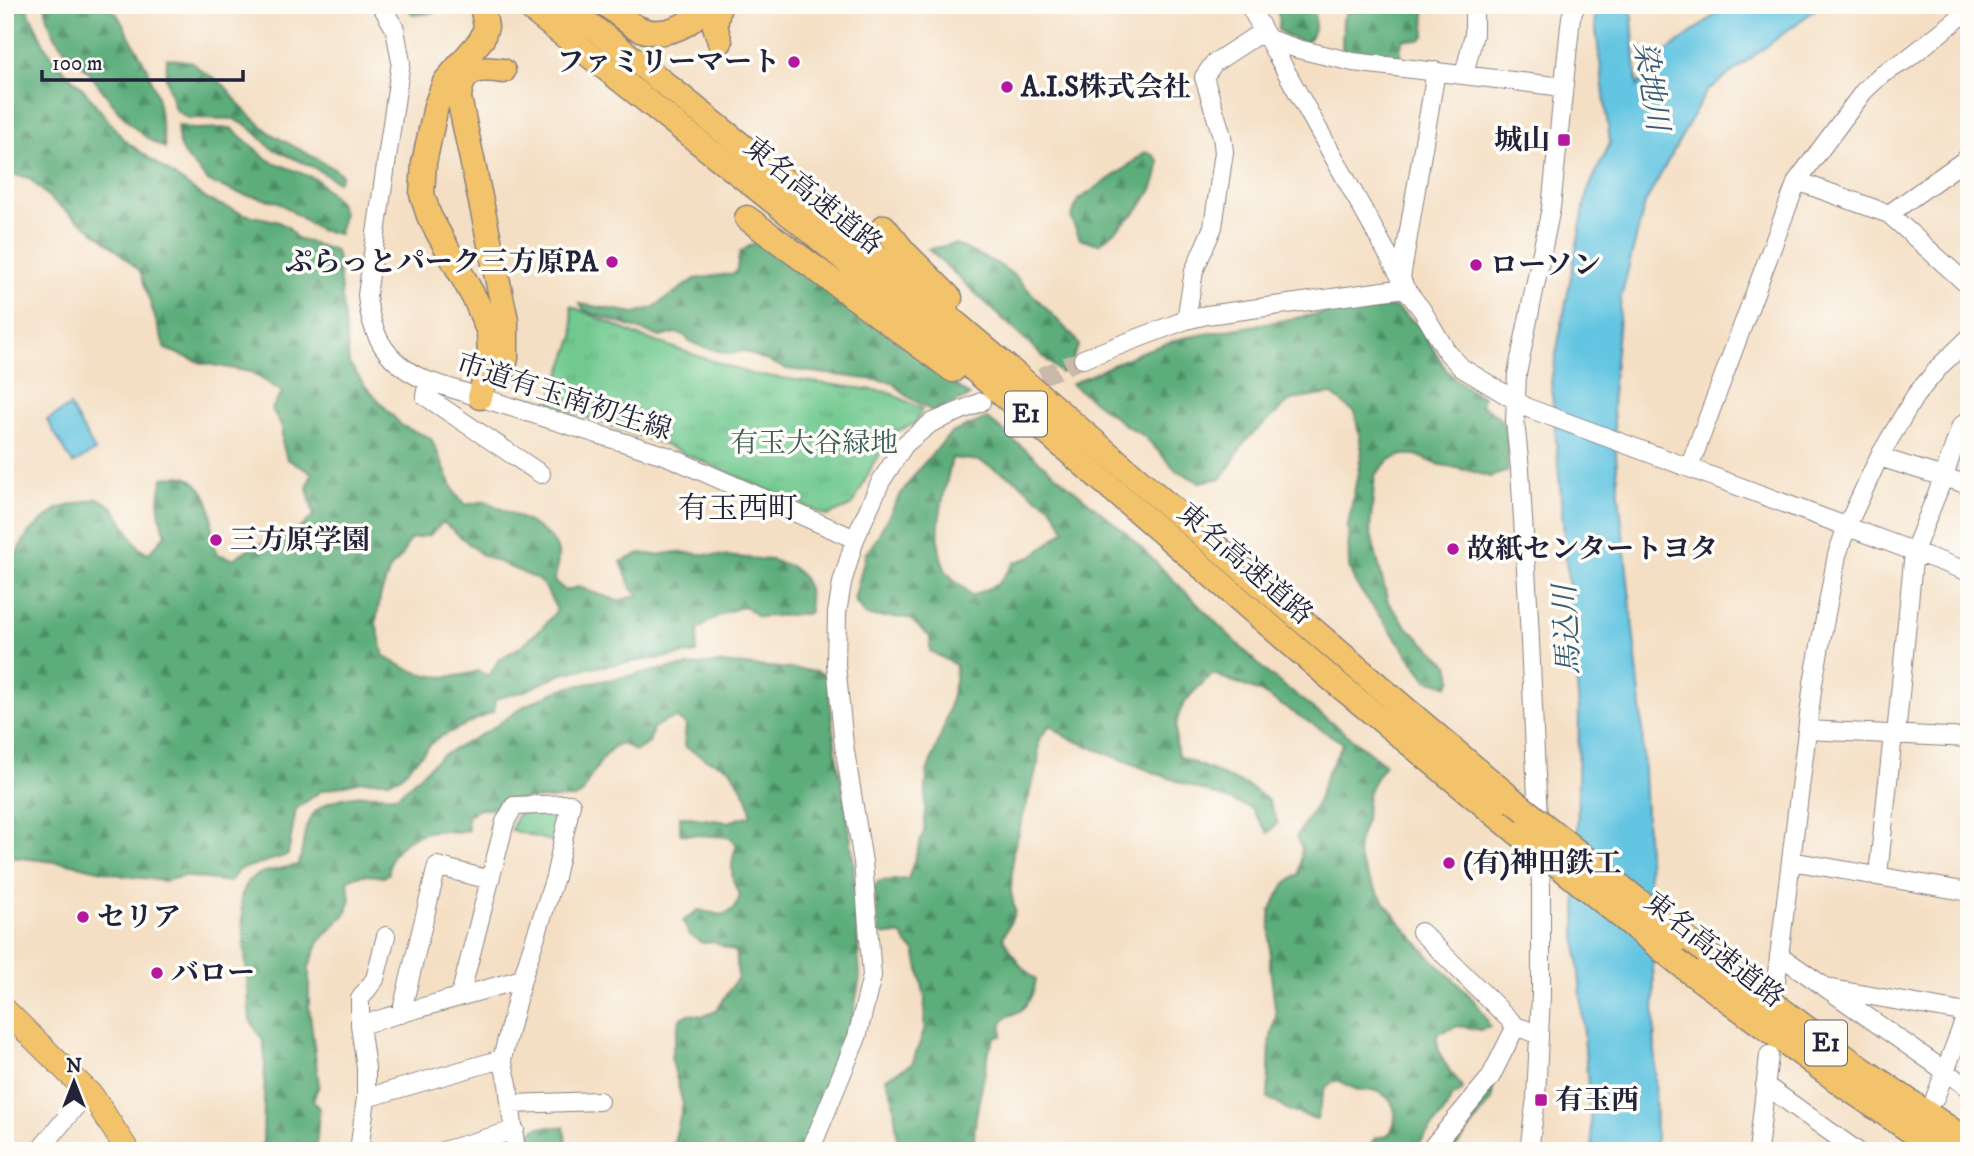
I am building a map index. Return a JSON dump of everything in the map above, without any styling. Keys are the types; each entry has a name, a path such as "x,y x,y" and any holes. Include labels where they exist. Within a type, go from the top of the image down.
{"highway":[{"path":"482,5 486,27 482,39 445,82 436,106 424,163 422,194 429,216 480,309 489,331 488,399"},
{"name":"東名高速道路","path":"526,5 812,232 1106,482 1328,676 1518,833 1690,972 1842,1084 1940,1151"},
{"name":"東名高速道路","path":"564,5 828,215 1343,658 1514,801 1686,939 1856,1065 1969,1142"},
{"path":"607,5 635,27 652,32 668,32 681,27 695,17 703,5"},
{"path":"719,5 715,26 720,43"},
{"path":"488,399 506,358 506,320 459,98 463,80 469,74 485,68 503,71"},
{"path":"747,218 1106,482"},
{"path":"884,227 904,252 1091,439"}],"main road":[{"path":"6,1013 93,1097 128,1151"}],"street":[{"name":"市道有玉南初生線","path":"381,5 395,29 401,62 367,295 372,326 379,340 400,365 428,381 667,456 855,539"},
{"path":"1249,5 1403,283 1447,352 1462,368 1522,404 1969,572"},
{"path":"1464,75 1474,34 1475,5"},
{"path":"1529,1151 1536,1098 1541,995 1541,887 1531,643 1520,469 1514,421 1522,404 1517,373 1551,208 1574,7"},
{"path":"1689,468 1797,181 1864,91 1882,74 1906,60 1969,10"},
{"path":"1264,35 1307,52 1353,62 1563,87"},
{"path":"1186,320 1194,271 1213,228 1224,152 1222,136 1204,77 1214,63 1264,35"},
{"path":"1403,283 1436,71"},
{"path":"1889,214 1969,157"},
{"path":"1797,181 1889,214 1969,286"},
{"path":"1083,359 1186,320 1403,283"},
{"path":"1776,981 1807,730 1837,555 1847,526 1879,457 1915,396 1969,338"},
{"path":"428,381 425,396 541,474"},
{"path":"810,1151 857,1037 872,976 863,862 844,745 836,664 839,601 846,566 855,539 886,472 905,444 931,423 981,402"},
{"path":"1878,875 1914,551 1961,426 1969,420"},
{"path":"1879,457 1969,485"},
{"path":"1807,730 1969,738"},
{"path":"460,996 505,822 514,806 571,804 555,877 522,979 502,1059 515,1130 516,1151"},
{"path":"1791,861 1969,892"},
{"path":"401,1014 437,866 490,880"},
{"path":"1421,932 1516,1026 1539,1035"},
{"path":"359,1151 366,1098 360,999 375,979 386,936"},
{"path":"1779,955 1969,1088"},
{"path":"360,1025 522,979"},
{"path":"1827,988 1968,1010 1935,1097"},
{"path":"1429,1151 1490,1078 1516,1026"},
{"path":"1758,1151 1769,1055"},
{"path":"366,1098 502,1059"},
{"path":"1765,1085 1857,1151"},
{"path":"39,1151 75,1107 93,1097"},
{"path":"511,1104 599,1101"},
{"path":"443,1151 515,1130"}],"green space":[{"path":"5,5 25,5 46,48 124,140 208,200 244,214 276,221 288,227 296,238 334,250 337,254 349,363 365,386 402,426 431,438 455,493 465,505 486,501 528,522 548,536 558,553 554,581 566,591 580,586 617,601 639,595 632,589 621,562 640,553 656,555 676,552 771,560 790,566 801,575 808,588 810,612 758,617 746,607 740,608 720,615 698,630 696,653 588,668 562,674 525,691 495,699 494,711 436,739 400,777 389,781 362,781 321,791 296,809 288,855 238,870 230,882 183,876 165,881 125,876 72,864 5,856 5,572 29,532 57,509 98,498 113,507 140,549 149,553 166,534 159,507 163,478 177,476 191,480 201,489 212,515 215,550 217,554 233,559 253,546 302,527 314,515 307,488 312,473 287,459 282,442 282,427 272,409 282,392 251,372 202,363 165,349 140,271 104,239 54,202 29,178 9,174 5,177","holes":["443,522 482,555 537,579 545,587 557,610 543,627 520,647 499,659 489,676 478,671 441,677 429,675 406,668 384,656 376,623 380,597 390,569 401,557 410,539 430,535"]},
{"path":"45,5 105,5 117,14 147,68 157,96 165,148 151,141 127,121 78,60 61,45 51,26"},
{"path":"406,5 440,5 436,12 413,15"},
{"path":"1268,5 1313,7 1315,26 1306,43 1278,30 1279,15"},
{"path":"1424,5 1425,35 1420,40 1404,39 1400,47 1401,58 1370,60 1342,48 1343,19 1349,8"},
{"path":"167,58 193,62 224,85 243,109 270,133 335,169 342,175 338,182 271,148 248,126 234,119 188,118 177,111 166,77"},
{"path":"177,125 193,129 231,128 268,160 316,179 339,202 343,214 339,234 319,230 278,202 238,193 209,182 184,155 179,144"},
{"path":"1145,152 1159,161 1153,187 1139,209 1099,244 1080,239 1071,218 1078,200"},
{"path":"761,239 970,396 933,412 907,396 892,382 787,369 744,351 730,354 700,346 689,341 684,335 676,333 660,337 585,311 580,304 635,313 652,308 695,279 736,273 740,252"},
{"path":"955,244 998,264 1014,275 1074,337 1079,345 1073,357 1074,364 1061,373 928,249"},
{"name":"有玉大谷緑地","path":"571,306 639,336 751,374 888,392 922,409 916,423 897,431 874,462 853,505 827,516 665,445 549,405 574,336"},
{"path":"1395,307 1419,326 1447,371 1468,389 1483,397 1481,405 1498,417 1506,432 1508,471 1490,477 1437,464 1416,455 1403,455 1389,460 1375,475 1370,530 1388,602 1407,627 1449,665 1452,679 1447,686 1427,680 1355,583 1349,566 1348,525 1362,451 1355,413 1331,394 1291,400 1246,440 1222,478 1199,482 1176,470 1145,437 1071,384 1141,352 1183,338 1346,309"},
{"path":"987,418 1125,532 1266,672 1385,764 1368,795 1366,818 1358,845 1362,866 1392,913 1475,1002 1490,1027 1480,1030 1458,1026 1439,1033 1438,1049 1463,1090 1452,1097 1443,1114 1413,1151 1366,1151 1375,1138 1387,1136 1394,1124 1393,1105 1376,1091 1356,1089 1338,1080 1325,1088 1317,1119 1292,1112 1268,1098 1270,1041 1276,1016 1270,967 1270,911 1284,885 1299,874 1302,848 1296,837 1316,805 1327,774 1343,743 1260,692 1213,674 1193,692 1181,709 1176,729 1178,756 1248,786 1268,800 1278,823 1268,833 1251,808 1066,737 1050,725 1039,740 1038,764 1013,852 1011,892 1015,912 1003,938 1019,964 1036,980 1032,993 1020,1011 1003,1021 1002,1036 995,1037 989,1051 976,1116 973,1151 961,1148 960,1151 892,1151 898,1144 893,1099 886,1078 912,1064 924,1031 925,998 915,951 902,935 880,934 873,888 879,881 908,879 924,831 927,772 945,724 955,682 956,665 930,651 930,637 909,618 866,616 854,600 866,553 900,495 951,433","holes":["952,458 980,461 1018,481 1033,495 1051,506 1065,530 1031,557 1015,562 998,584 972,596 945,569 939,528"]},
{"path":"720,663 817,671 827,676 853,857 860,978 848,1042 798,1151 664,1151 674,1143 683,1104 671,1057 680,1019 689,1014 704,1016 716,1011 738,977 736,952 714,942 702,943 689,934 683,921 698,910 722,915 734,909 740,896 732,871 737,845 729,837 680,834 680,816 728,822 751,815 746,795 730,768 704,758 684,746 686,725 677,718 653,728 649,743 636,751 622,744 615,746 598,765 583,793 575,798 504,800 492,809 478,809 467,816 468,830 426,832 403,844 392,857 389,873 384,877 361,875 348,881 350,901 347,912 319,942 309,967 309,1007 319,1085 313,1100 319,1109 316,1151 250,1151 263,1144 265,1058 263,1041 250,1020 241,897 248,881 261,873 297,865 306,828 311,816 320,808 344,798 397,796 441,756 488,731 526,705 564,688 670,668"},
{"path":"563,810 554,842 511,830 518,813"},
{"path":"1493,1082 1492,1100 1453,1151 1437,1151"},
{"path":"538,1127 564,1127 567,1151 524,1151 525,1138"}],"water":[{"name":"染地川","path":"1593,5 1631,5 1637,86 1666,52 1728,5 1821,5 1706,92 1645,203 1621,297 1612,394 1618,484 1641,706 1654,988 1656,1151 1593,1151 1576,933 1579,709 1551,381 1587,192 1610,143"},
{"path":"70,406 95,451 73,464 47,420"}],"tunnel":[{"path":"1016,387 1083,359"}],"place":[{"name":"ファミリーマート","path":"794,62"},
{"name":"A.I.S株式会社","path":"1007,87"},
{"name":"城山","path":"1564,140"},
{"name":"ぷらっとパーク三方原PA","path":"612,262"},
{"name":"ローソン","path":"1476,265"},
{"name":"三方原学園","path":"216,540"},
{"name":"故紙センタートヨタ","path":"1453,549"},
{"name":"(有)神田鉄工","path":"1449,863"},
{"name":"セリア","path":"83,917"},
{"name":"バロー","path":"157,973"},
{"name":"有玉西","path":"1541,1100"}],"district":[{"name":"有玉西町","path":"738,509"}],"water label":[{"name":"馬込川","path":"1568,630"}]}
